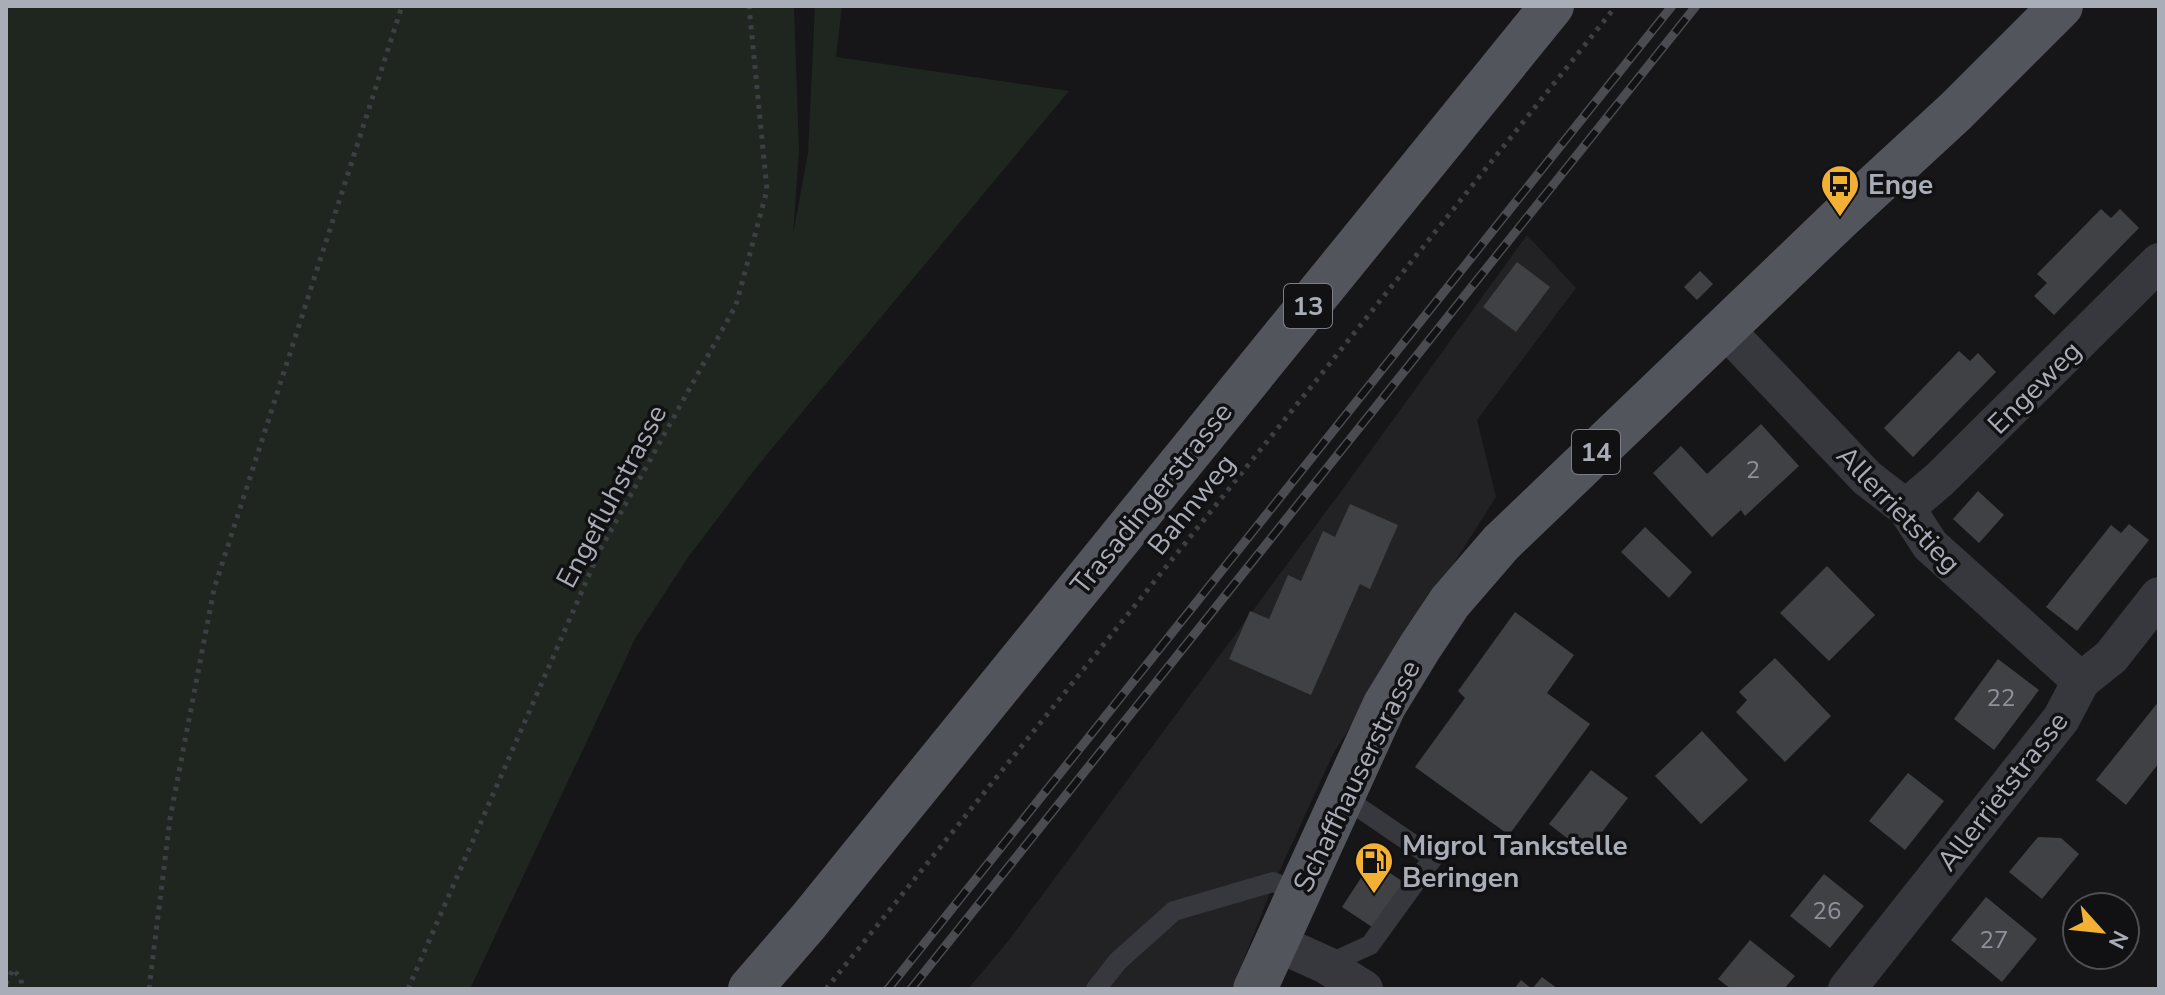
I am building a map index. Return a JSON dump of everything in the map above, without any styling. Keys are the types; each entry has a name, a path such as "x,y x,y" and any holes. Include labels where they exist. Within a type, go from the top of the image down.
{"main road":[{"name":"Trasadingerstrasse","path":"750,989 808,922 1552,6"},
{"name":"Schaffhauserstrasse","path":"1255,989 1384,706 1450,602 1501,543 1956,111 2061,6"}],"street":[{"name":"Engeweg","path":"1906,508 1940,479 2159,262"},
{"name":"Allerrietstieg","path":"1725,329 1867,478 1906,508 1930,545 2081,681"},
{"name":"Allerrietstrasse","path":"1847,989 2061,719 2081,681 2111,657 2159,596"},
{"path":"1275,942 1326,965 1364,989"}],"lane":[{"path":"1326,965 1370,945 1433,858 1342,796"},
{"path":"1096,989 1118,961 1174,911 1273,882 1298,892"}],"path":[{"path":"149,989 170,819 214,589 402,6"},
{"name":"Engefluhstrasse","path":"408,989 599,552 736,305 767,190 749,6"},
{"name":"Bahnweg","path":"826,989 1616,6"},
{"path":"6,984 13,969 21,979 22,989"}],"shaded area":[{"path":"6,6 794,6 799,151 793,235 808,153 815,6 842,6 836,57 1069,91 759,464 689,556 636,637 470,989 6,989"},
{"path":"1527,235 1576,288 1477,420 1496,497 1333,754 1274,883 1232,989 968,989 1009,940"}],"building":[{"path":"2101,209 2111,218 2120,209 2139,228 2054,315 2034,296 2047,283 2037,274"},
{"path":"1517,262 1550,287 1516,332 1483,307"},
{"path":"1700,271 1713,284 1697,300 1684,287"},
{"path":"1959,351 1970,361 1978,353 1996,372 1913,457 1884,428"},
{"path":"1761,424 1799,466 1745,516 1741,510 1712,537 1653,473 1681,446 1707,474"},
{"path":"1978,491 2004,515 1979,543 1953,519"},
{"path":"1350,504 1398,525 1370,589 1360,584 1311,695 1229,659 1250,611 1269,619 1288,575 1301,581 1323,531 1335,537"},
{"path":"2129,524 2149,540 2077,631 2046,607 2111,525 2121,533"},
{"path":"1645,527 1692,572 1669,598 1621,552"},
{"path":"1827,566 1875,615 1829,661 1780,613"},
{"path":"1515,612 1574,655 1547,693 1590,724 1509,835 1415,767 1465,698 1458,691"},
{"path":"1775,658 1831,716 1785,762 1736,712 1747,700 1739,692"},
{"path":"1998,659 2039,690 1994,750 1954,719"},
{"path":"2159,701 2159,763 2126,805 2096,780"},
{"path":"1702,731 1748,780 1701,824 1655,776"},
{"path":"1591,770 1628,798 1586,853 1549,824"},
{"path":"1908,773 1944,801 1905,850 1869,821"},
{"path":"2038,837 2061,838 2079,854 2042,899 2009,872"},
{"name":"Migrol Tankstelle Beringen","path":"1372,861 1405,883 1375,929 1342,907"},
{"path":"1824,874 1864,906 1830,948 1790,916"},
{"path":"1986,897 2037,939 2002,982 1951,940"},
{"path":"1750,940 1795,976 1784,989 1731,989 1718,979"},
{"path":"1542,977 1558,989 1532,989"},
{"path":"1521,980 1532,989 1514,989"}],"railway":[{"path":"888,989 1672,6"},
{"path":"911,989 1696,6"}],"place":[{"name":"Enge","path":"1840,218"},
{"name":"Migrol Tankstelle Beringen","path":"1374,895"}]}
